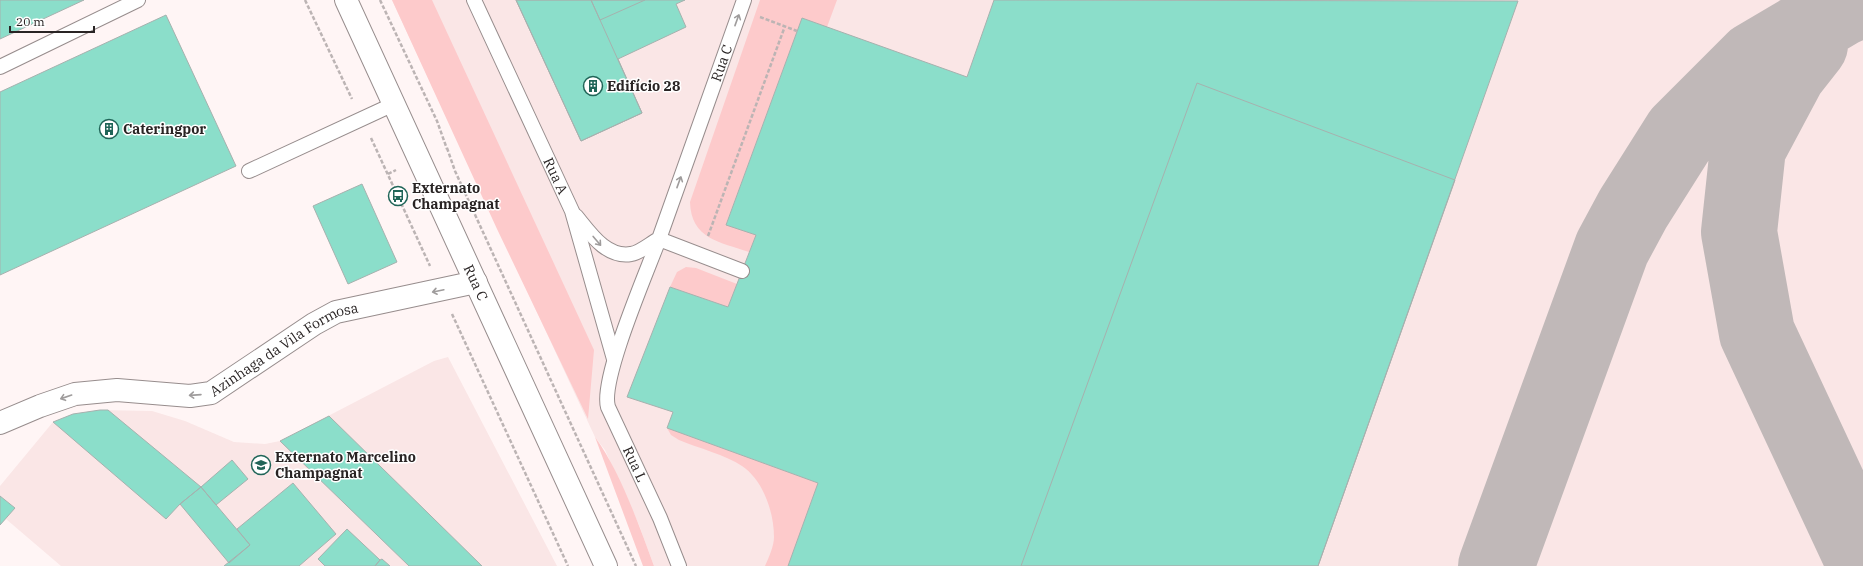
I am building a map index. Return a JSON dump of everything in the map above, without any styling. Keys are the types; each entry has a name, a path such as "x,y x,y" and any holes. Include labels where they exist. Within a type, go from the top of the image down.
{"street":[{"name":"Rua C","path":"346,0 606,566"},
{"name":"Azinhaga da Vila Formosa","path":"2,424 40,406 75,394 117,390 190,396 211,394 314,324 336,312 476,282"}],"lane":[{"path":"0,67 138,0"},
{"name":"Rua A","path":"474,0 572,211 614,359"},
{"name":"Rua C","path":"614,359 659,239 742,5"},
{"path":"249,171 394,104"},
{"path":"572,211 602,247 618,253 632,254 659,239 742,271"},
{"name":"Rua L","path":"614,359 607,392 608,407 660,518 679,566"}],"path":[{"path":"306,0 568,566"},
{"path":"742,5 797,31"},
{"path":"702,255 785,26"},
{"path":"447,148 455,171 636,566"}],"shaded area":[{"path":"392,0 1863,0 1863,566 654,566 639,525 605,450 595,437"},
{"path":"392,0 432,0 594,350 588,419 497,229"},
{"path":"760,0 837,0 827,27 802,18 726,224 756,235 749,252 718,242 701,231 692,214 690,202"},
{"path":"686,267 696,268 737,284 728,307 670,287 677,272"},
{"name":"Externato Marcelino Champagnat","path":"448,357 557,566 61,566 6,519 0,525 0,486 53,422 73,414 100,410 152,411 185,421 234,442 265,444 280,441 434,361"},
{"path":"667,428 818,483 788,566 765,566 774,540 772,517 766,497 756,479 742,466 728,458 679,440 671,435"},
{"path":"595,437 621,482 654,566 643,566"}],"building":[{"path":"0,0 84,0 0,39"},
{"name":"Edifício 28","path":"516,0 685,0 676,4 686,27 618,59 642,113 581,141"},
{"name":"Edifício 28","path":"516,0 591,0 642,113 581,141"},
{"path":"591,0 645,0 600,20"},
{"path":"994,0 1518,1 1318,566 788,566 818,483 667,428 673,412 627,397 670,287 728,307 756,235 726,225 802,18 967,77"},
{"name":"Cateringpor","path":"166,15 236,166 0,275 0,92"},
{"path":"1197,83 1455,180 1318,566 1021,566"},
{"path":"362,184 397,262 348,284 313,206"},
{"path":"108,410 201,487 180,504 166,519 53,422 73,414"},
{"path":"329,416 482,566 409,566 280,441"},
{"path":"232,460 248,479 216,505 201,487"},
{"path":"293,483 336,534 299,566 224,566 250,545 237,529"},
{"path":"201,487 250,545 229,563 180,504"},
{"path":"0,496 15,508 0,525"},
{"path":"347,529 380,560 375,566 325,566 318,559"},
{"path":"382,559 390,566 375,566"}],"taxiway":[{"path":"1496,566 1612,248 1633,209 1681,133 1754,60 1840,9 1859,0"},
{"path":"1810,45 1788,73 1748,148 1739,232 1757,333 1863,560"}],"place":[{"name":"Edifício 28","path":"593,86"},
{"name":"Cateringpor","path":"109,129"},
{"name":"Externato Champagnat","path":"398,196"},
{"name":"Externato Marcelino Champagnat","path":"261,465"}]}
